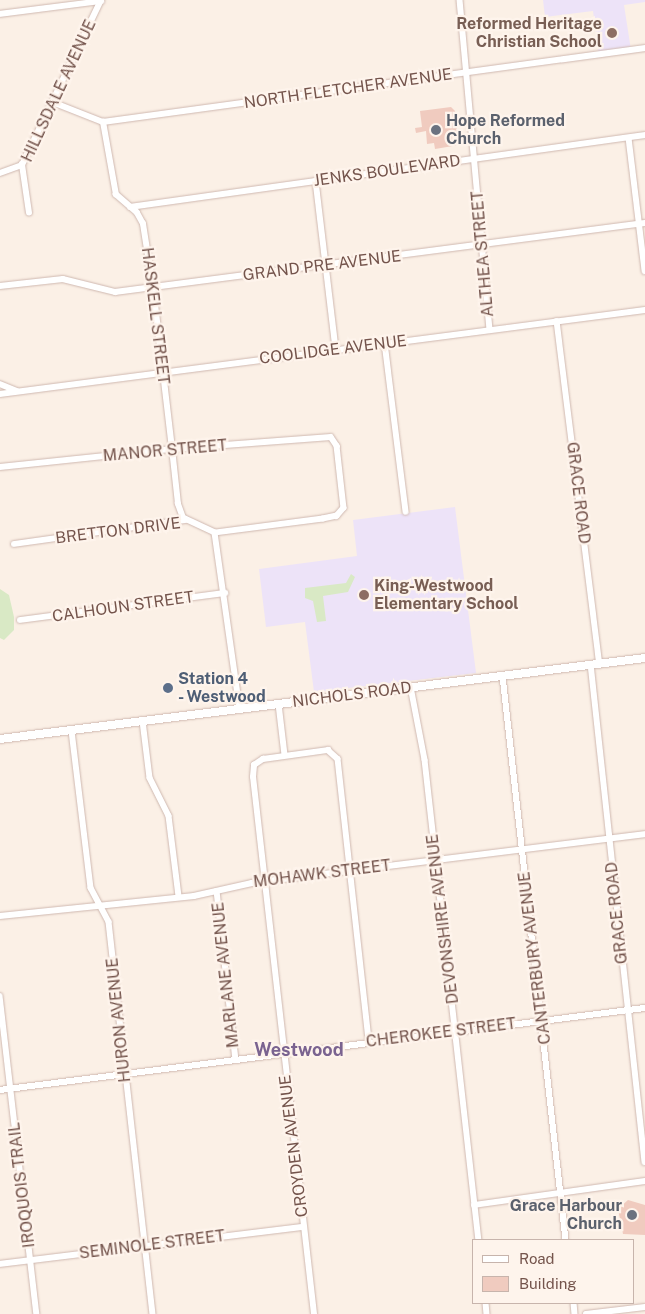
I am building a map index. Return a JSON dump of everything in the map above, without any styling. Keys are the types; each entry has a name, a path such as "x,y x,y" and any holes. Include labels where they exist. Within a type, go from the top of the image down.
{"street":[{"path":"0,14 101,0"},
{"name":"HILLSDALE AVENUE","path":"29,213 22,166 55,103 101,0"},
{"name":"ALTHEA STREET","path":"460,0 490,330"},
{"name":"NORTH FLETCHER AVENUE","path":"55,103 103,122 645,48"},
{"name":"HASKELL STREET","path":"103,122 116,195 130,207 143,224 153,288 179,510 185,520"},
{"name":"JENKS BOULEVARD","path":"130,207 645,135"},
{"path":"629,138 642,223 645,271"},
{"path":"0,173 22,166"},
{"path":"316,181 336,349"},
{"name":"GRAND PRE AVENUE","path":"0,286 63,279 115,292 642,223"},
{"name":"COOLIDGE AVENUE","path":"0,394 645,310"},
{"name":"GRACE ROAD","path":"557,322 595,664 609,838 645,1162"},
{"path":"385,343 406,512"},
{"path":"0,384 20,391"},
{"name":"MANOR STREET","path":"0,467 172,449 331,437 336,442 344,504 339,515 215,533"},
{"name":"BRETTON DRIVE","path":"14,544 185,520 215,533"},
{"path":"215,533 240,709"},
{"name":"CALHOUN STREET","path":"20,620 225,593"},
{"name":"NICHOLS ROAD","path":"0,739 645,658"},
{"name":"CANTERBURY AVENUE","path":"503,676 566,1239"},
{"name":"DEVONSHIRE AVENUE","path":"411,687 425,760 479,1239"},
{"path":"279,704 285,755"},
{"path":"143,721 150,778 170,822 179,896"},
{"name":"HURON AVENUE","path":"72,730 90,881 108,916 153,1314"},
{"name":"CROYDEN AVENUE","path":"314,1314 252,772 259,760 328,750 336,755 351,871"},
{"name":"MOHAWK STREET","path":"0,916 179,896 265,882 645,834"},
{"path":"351,871 369,1042"},
{"name":"MARLANE AVENUE","path":"217,891 236,1060"},
{"name":"IROQUOIS TRAIL","path":"0,996 37,1314"},
{"name":"CHEROKEE STREET","path":"0,1090 645,1008"},
{"path":"474,1205 645,1181"},
{"name":"SEMINOLE STREET","path":"0,1264 303,1227"},
{"path":"586,1314 645,1306"}],"shaded area":[{"name":"Reformed Heritage Christian School","path":"543,0 645,0 645,2 624,5 631,50 599,55 593,11 545,17"},
{"name":"King-Westwood Elementary School","path":"455,507 476,673 314,692 305,622 266,627 259,569 357,556 353,520"}],"green space":[{"path":"351,574 355,577 348,592 323,596 326,621 317,622 313,601 305,598 305,588 346,583"},
{"path":"0,589 9,595 14,617 14,630 4,640 0,638"}],"building":[{"name":"Hope Reformed Church","path":"451,107 455,111 459,145 435,149 434,143 427,144 426,131 416,133 415,128 422,127 420,111"},
{"name":"Grace Harbour Church","path":"628,1200 645,1205 645,1235 623,1234 618,1209"}],"place":[{"name":"Reformed Heritage Christian School","path":"612,33"},
{"name":"Hope Reformed Church","path":"436,130"},
{"name":"King-Westwood Elementary School","path":"364,595"},
{"name":"Station 4 - Westwood","path":"168,688"},
{"name":"Grace Harbour Church","path":"632,1215"}],"district":[{"name":"Westwood","path":"299,1050"}]}
